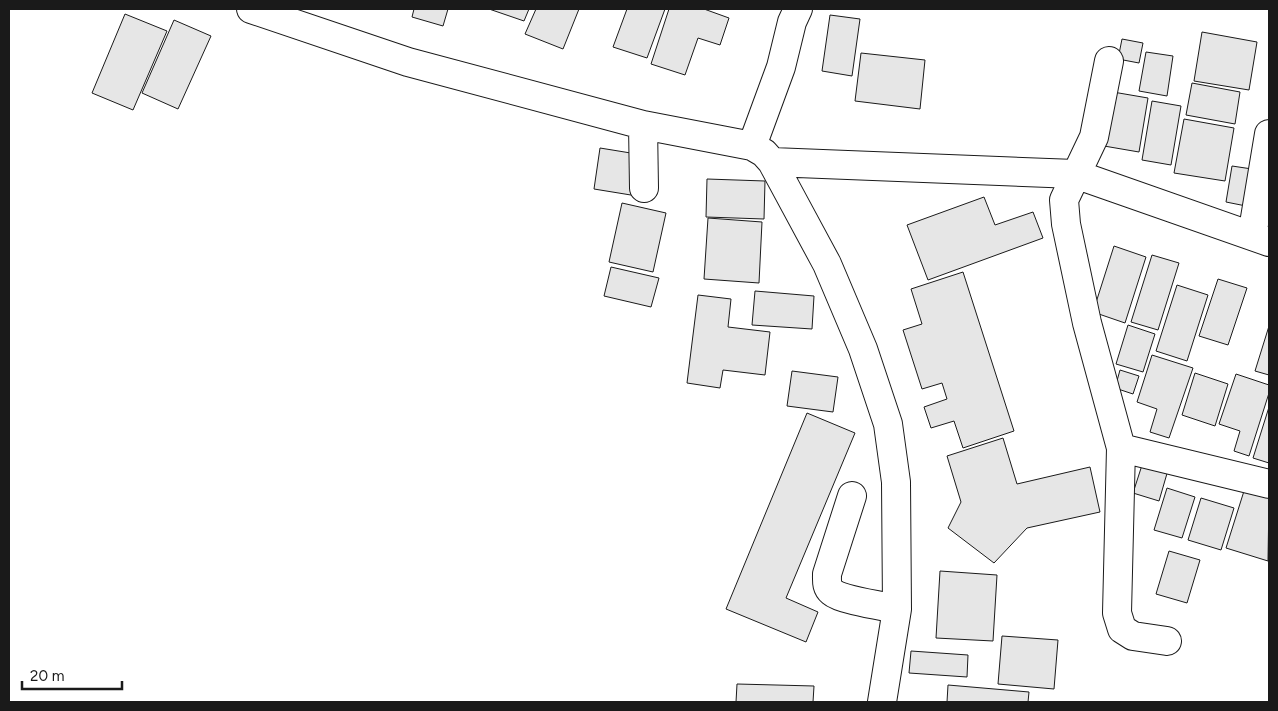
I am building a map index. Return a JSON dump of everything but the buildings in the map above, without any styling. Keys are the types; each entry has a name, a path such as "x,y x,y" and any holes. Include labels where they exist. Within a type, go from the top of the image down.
{"street":[{"path":"251,9 408,62 643,125 762,154 1075,174 1261,239 1269,134"},
{"path":"798,9 792,22 762,154 827,264 863,349 888,424 896,482 897,609 882,702"},
{"path":"1109,61 1094,137 1064,200 1066,224 1087,323 1121,448 1117,613 1122,629 1133,636 1167,641"},
{"path":"643,125 644,188"},
{"path":"1121,448 1269,484"},
{"path":"852,496 827,574 827,586 833,593 897,609"}]}
